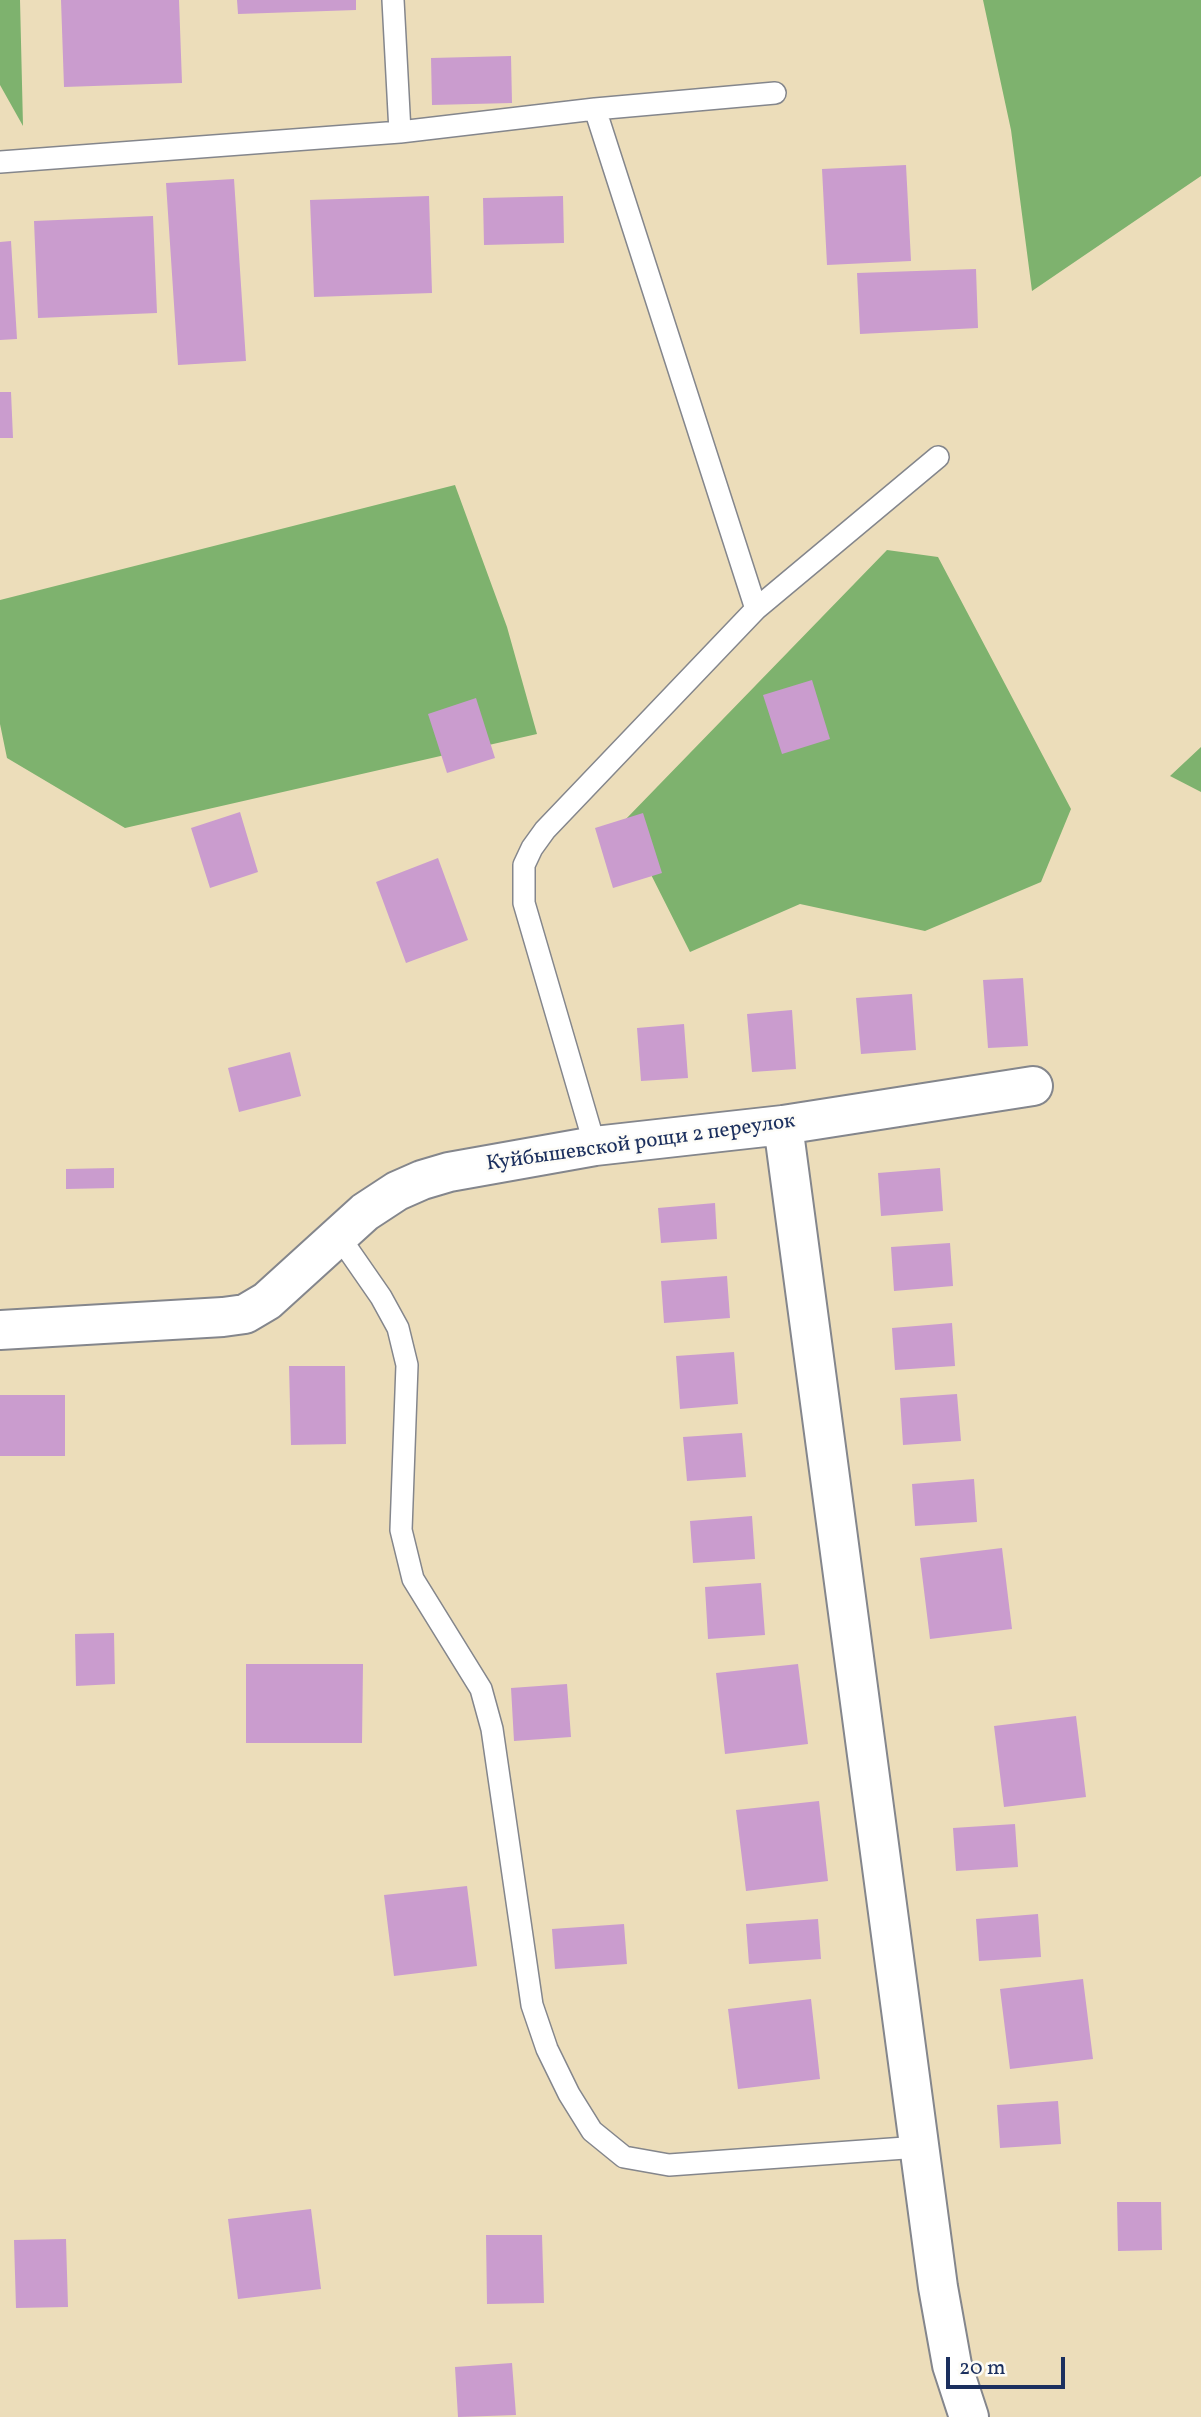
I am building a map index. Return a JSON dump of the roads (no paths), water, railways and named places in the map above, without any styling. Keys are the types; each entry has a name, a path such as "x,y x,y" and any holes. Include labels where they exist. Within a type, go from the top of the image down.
{"street":[{"name":"Куйбышевской рощи 2 переулок","path":"0,1330 245,1314 267,1301 365,1212 397,1191 449,1172 594,1146 783,1125 1033,1086"},
{"path":"783,1125 938,2287 952,2365 969,2417"}],"lane":[{"path":"393,0 400,132"},
{"path":"0,162 400,132 595,109 775,93"},
{"path":"595,109 755,609"},
{"path":"594,1146 524,904 524,865 532,848 545,830 755,609 938,457"},
{"path":"338,1236 381,1297 398,1328 407,1365 401,1530 413,1579 481,1689 492,1729 532,2005 547,2049 569,2094 592,2131 624,2157 669,2165 919,2147"}]}
